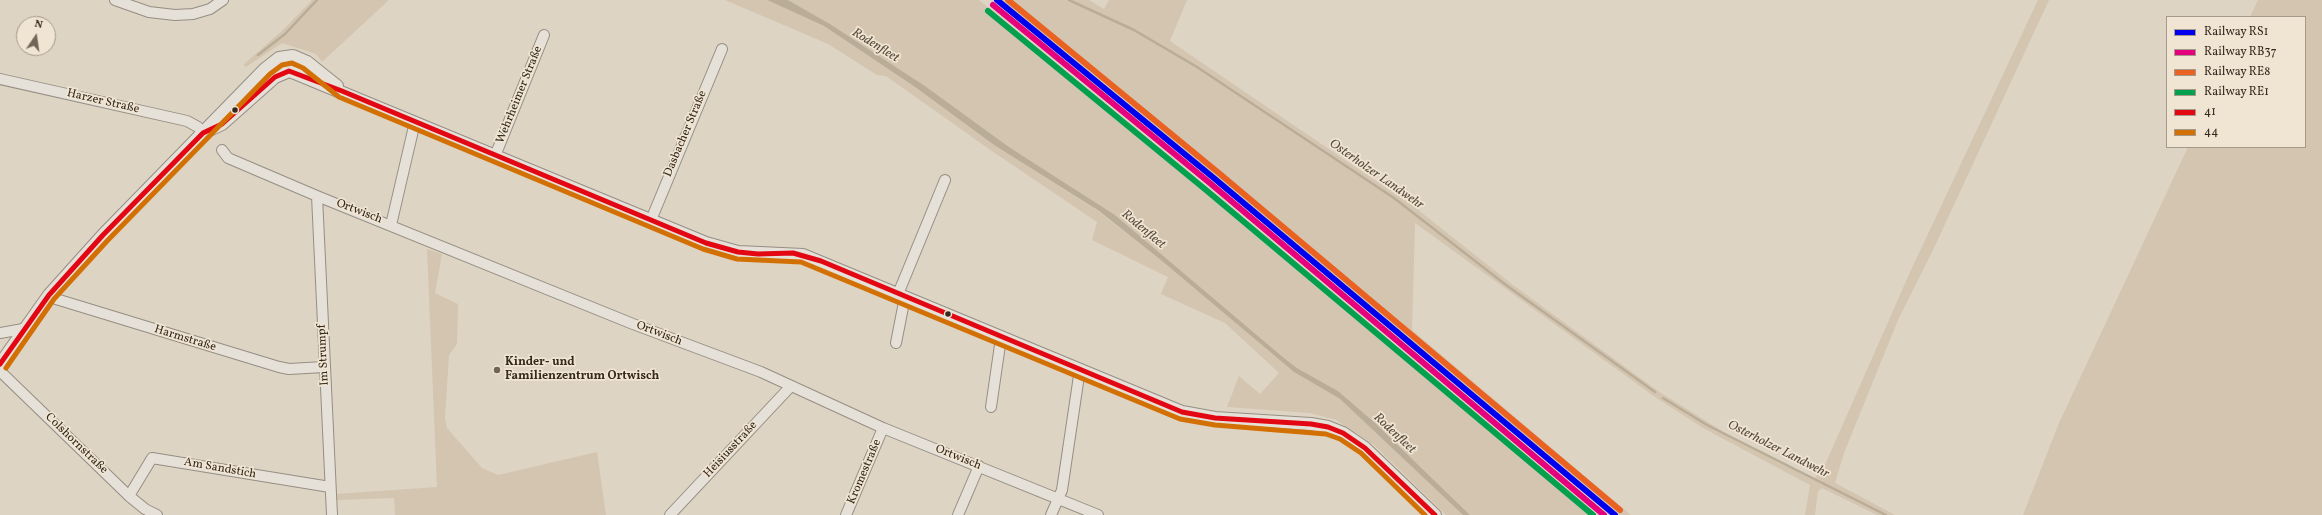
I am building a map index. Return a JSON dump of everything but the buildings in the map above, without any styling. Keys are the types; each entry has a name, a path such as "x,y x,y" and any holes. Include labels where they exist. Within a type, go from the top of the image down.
{"street":[{"path":"115,0 149,12 175,15 194,14 210,8 224,0"},
{"name":"Wehrheimer Straße","path":"496,156 544,35"},
{"name":"Dasbacher Straße","path":"651,220 722,49"},
{"path":"0,364 23,329 49,295 103,235 279,58 293,56 307,62 342,91"},
{"path":"203,133 222,124 280,74 289,71 342,91 651,220 723,248 758,254 782,252 803,255 1182,412 1199,416 1312,424 1343,433 1365,448 1435,515"},
{"name":"Harzer Straße","path":"0,79 187,121 198,127 203,133"},
{"path":"391,225 415,122"},
{"name":"Ortwisch","path":"222,150 228,158 317,196 634,324 761,372 883,428 1098,515"},
{"path":"896,343 901,295 945,180"},
{"name":"Im Strumpf","path":"317,196 332,515"},
{"name":"Harmstraße","path":"49,295 56,299 279,367 289,369 324,367"},
{"path":"0,333 23,329"},
{"path":"991,407 1001,338"},
{"name":"Colshornstraße","path":"0,368 2,373 130,496 157,515"},
{"path":"1051,515 1062,490 1080,369"},
{"name":"Heisiusstraße","path":"670,515 791,386"},
{"name":"Kromestraße","path":"846,515 883,428"},
{"name":"Am Sandstich","path":"130,496 152,458 330,487"},
{"path":"958,515 979,466"}],"shaded area":[{"path":"312,0 389,0 322,62 316,54 282,43 246,67 243,65 284,29"},
{"path":"725,0 767,0 824,26 915,87 994,145 1098,211 1162,261 1294,372 1340,399 1463,515 1446,515 1374,445 1336,420 1310,413 1227,407 1239,376 1260,394 1279,373 1225,323 1161,294 1168,277 1092,240 1097,222 989,149 886,76 877,75 828,44"},
{"path":"767,0 788,0 830,24 925,86 1009,147 1115,215 1284,358 1297,368 1338,391 1374,422 1470,515 1463,515 1340,399 1294,372 1162,261 1099,211 994,145 915,87 824,26"},
{"path":"788,0 979,0 1597,515 1470,515 1374,422 1338,391 1297,368 1284,358 1115,215 1009,147 925,86 830,24"},
{"path":"1000,0 1089,0 1104,9 1109,0 1187,0 1170,41 1417,209 1513,285 1658,391 1743,444 1814,479 1824,467 1911,270 2038,0 2049,0 1933,250 1898,320 1844,453 1835,483 1895,515 1877,515 1822,488 1818,491 1815,515 1805,515 1810,485 1703,428 1655,397 1415,223 1412,330 1631,515 1620,515 1096,76"},
{"path":"2258,0 2322,0 2322,515 2023,515 2059,423 2188,148 2306,148 2306,16 2250,16"},
{"path":"427,249 442,254 435,293 458,304 457,344 449,355 445,418 447,428 482,468 498,475 597,452 606,515 395,515 394,498 337,500 336,494 437,487"}],"waterway":[{"path":"258,55 285,34 317,0"},
{"name":"Osterholzer Landwehr","path":"1069,0 1134,30 1197,67 1394,198 1506,285 1655,392"},
{"name":"Osterholzer Landwehr","path":"1663,398 1707,425 1886,515"}],"rail line":[{"name":"RS1","path":"997,0 1215,179 1615,515"},
{"name":"RE8","path":"1008,0 1220,174 1620,510"},
{"name":"RB37","path":"993,5 1211,184 1604,515"},
{"name":"RE1","path":"988,11 1206,190 1593,515"}],"transit line":[{"name":"44","path":"6,368 54,299 108,240 270,74 282,65 292,63 303,68 339,97 703,249 737,259 801,262 1180,419 1215,425 1326,434 1340,439 1361,453 1425,515"},
{"name":"41","path":"0,364 49,295 103,235 203,133 222,124 275,77 289,71 342,91 706,243 738,252 758,254 793,253 821,261 1182,412 1215,418 1311,424 1328,427 1343,433 1365,448 1435,515"}],"place":[{"name":"Kinder- und Familienzentrum Ortwisch","path":"497,370"}],"water label":[{"name":"Rodenfleet","path":"875,46"},
{"name":"Rodenfleet","path":"1143,230"},
{"name":"Rodenfleet","path":"1394,434"}]}
